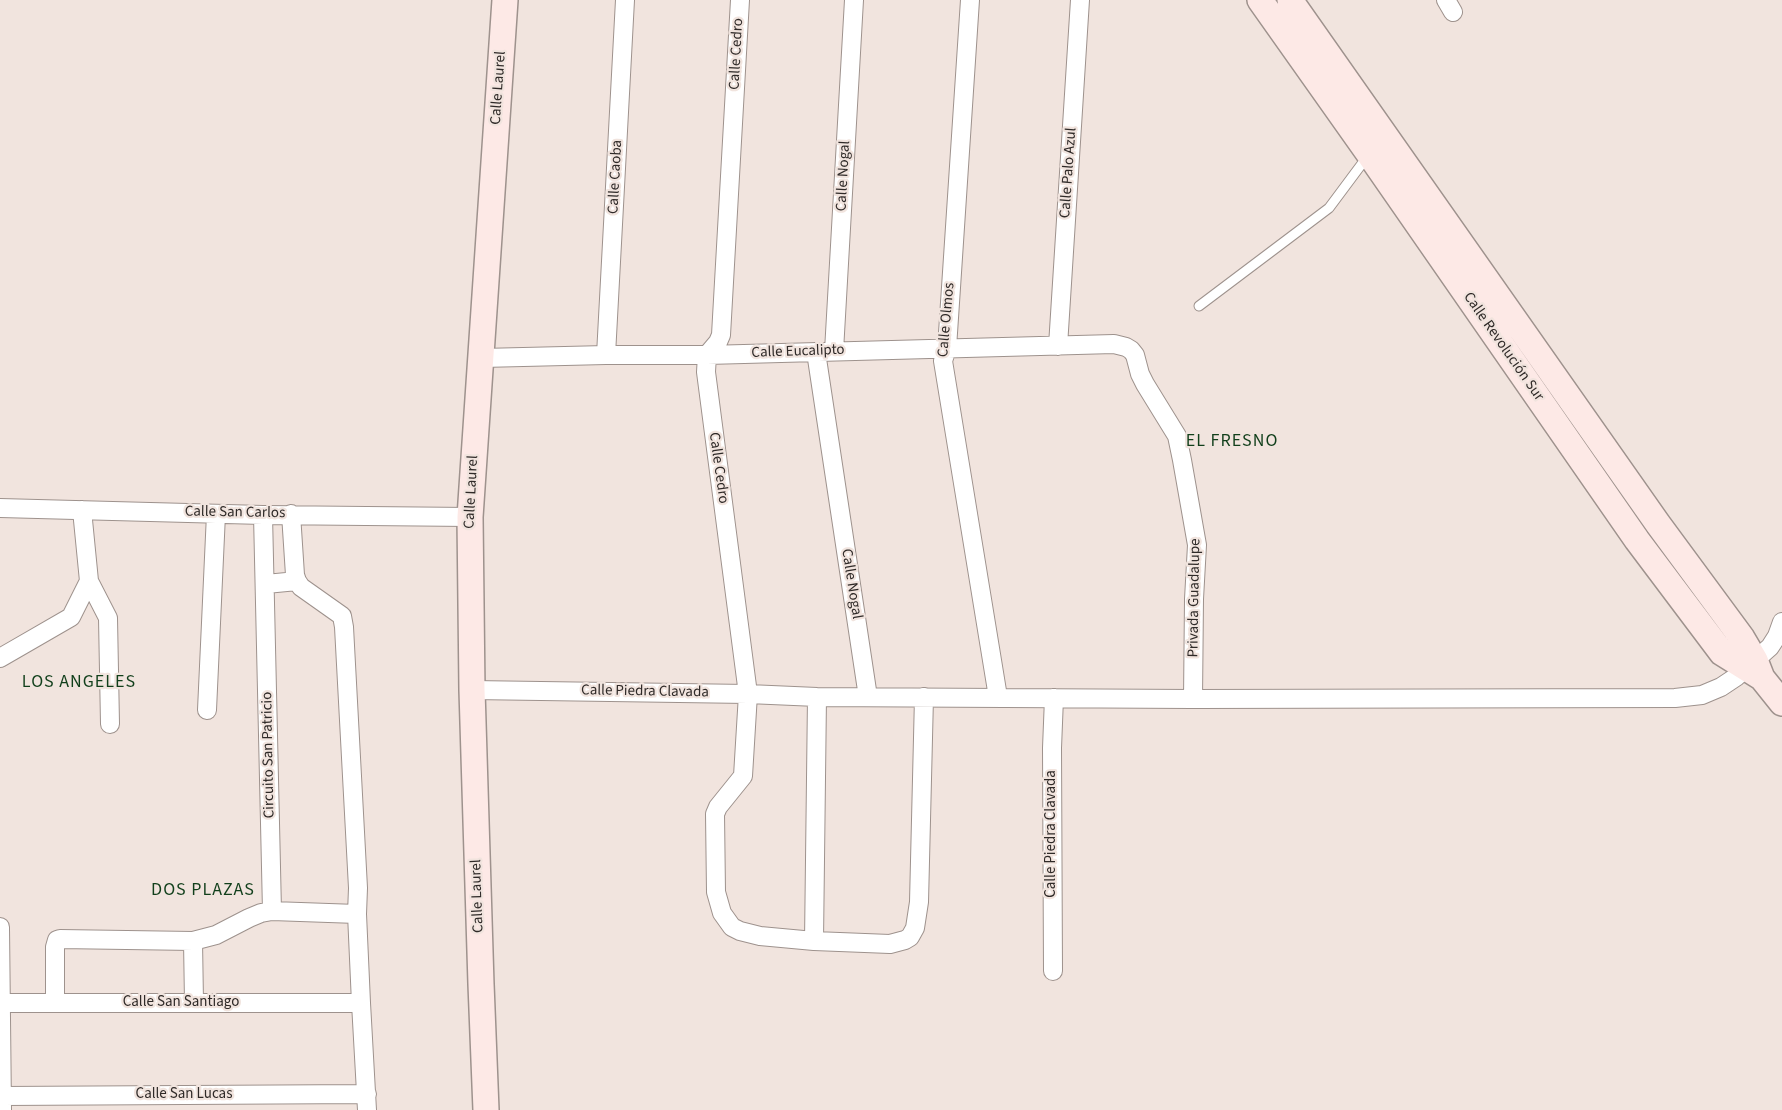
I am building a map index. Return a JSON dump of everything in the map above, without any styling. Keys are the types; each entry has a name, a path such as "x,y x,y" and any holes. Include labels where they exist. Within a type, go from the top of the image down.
{"main road":[{"name":"Calle Laurel","path":"486,1110 472,690 470,517 505,0"},
{"name":"Calle Revolución Sur","path":"1290,0 1379,146 1540,400 1637,540 1722,653 1763,680"},
{"name":"Calle Revolución Sur","path":"1265,2 1379,146 1560,385 1658,524 1742,638 1763,680"},
{"path":"1540,400 1560,385"},
{"path":"1637,540 1658,524"}],"street":[{"name":"Calle Caoba","path":"606,355 625,0"},
{"name":"Calle Cedro","path":"740,0 721,335 718,342 707,355 706,372 748,694 742,780 718,807 715,814 716,892 722,913 732,927 748,934 814,941"},
{"name":"Calle Nogal","path":"834,351 854,0"},
{"name":"Calle Olmos","path":"970,0 946,348 943,361 998,697"},
{"name":"Calle Palo Azul","path":"1058,346 1080,0"},
{"name":"Calle Eucalipto","path":"482,358 707,355 1114,344"},
{"name":"Privada Guadalupe","path":"1114,344 1132,350 1145,384 1179,442 1197,545 1194,599 1194,699"},
{"name":"Calle Nogal","path":"816,352 868,697"},
{"name":"Calle San Carlos","path":"0,508 263,515 470,517"},
{"path":"82,510 89,581 108,618 110,724"},
{"path":"207,710 216,514"},
{"path":"291,514 297,581 301,587 342,616 344,627 367,1102"},
{"name":"Circuito San Patricio","path":"263,515 272,911"},
{"path":"0,658 71,617 89,581"},
{"path":"266,584 297,581"},
{"path":"1763,680 1770,647 1777,636 1782,622"},
{"name":"Calle Piedra Clavada","path":"472,690 748,694 817,697 1194,699 1675,698 1702,695 1721,688 1763,680"},
{"path":"817,697 814,941 898,943 910,937 915,928 919,902 924,697"},
{"name":"Calle Piedra Clavada","path":"1052,971 1052,748 1054,698"},
{"path":"55,1002 55,946 57,940 67,938 193,941 216,935 249,918 272,911 357,914"},
{"path":"0,927 2,1103"},
{"path":"193,941 194,1002"},
{"name":"Calle San Santiago","path":"1,1003 361,1003"},
{"name":"Calle San Lucas","path":"2,1103 367,1102"}],"lane":[{"path":"1199,306 1329,208 1379,146"}],"district":[{"name":"EL FRESNO","path":"1232,442"},
{"name":"LOS ANGELES","path":"79,683"},
{"name":"DOS PLAZAS","path":"203,891"}]}
